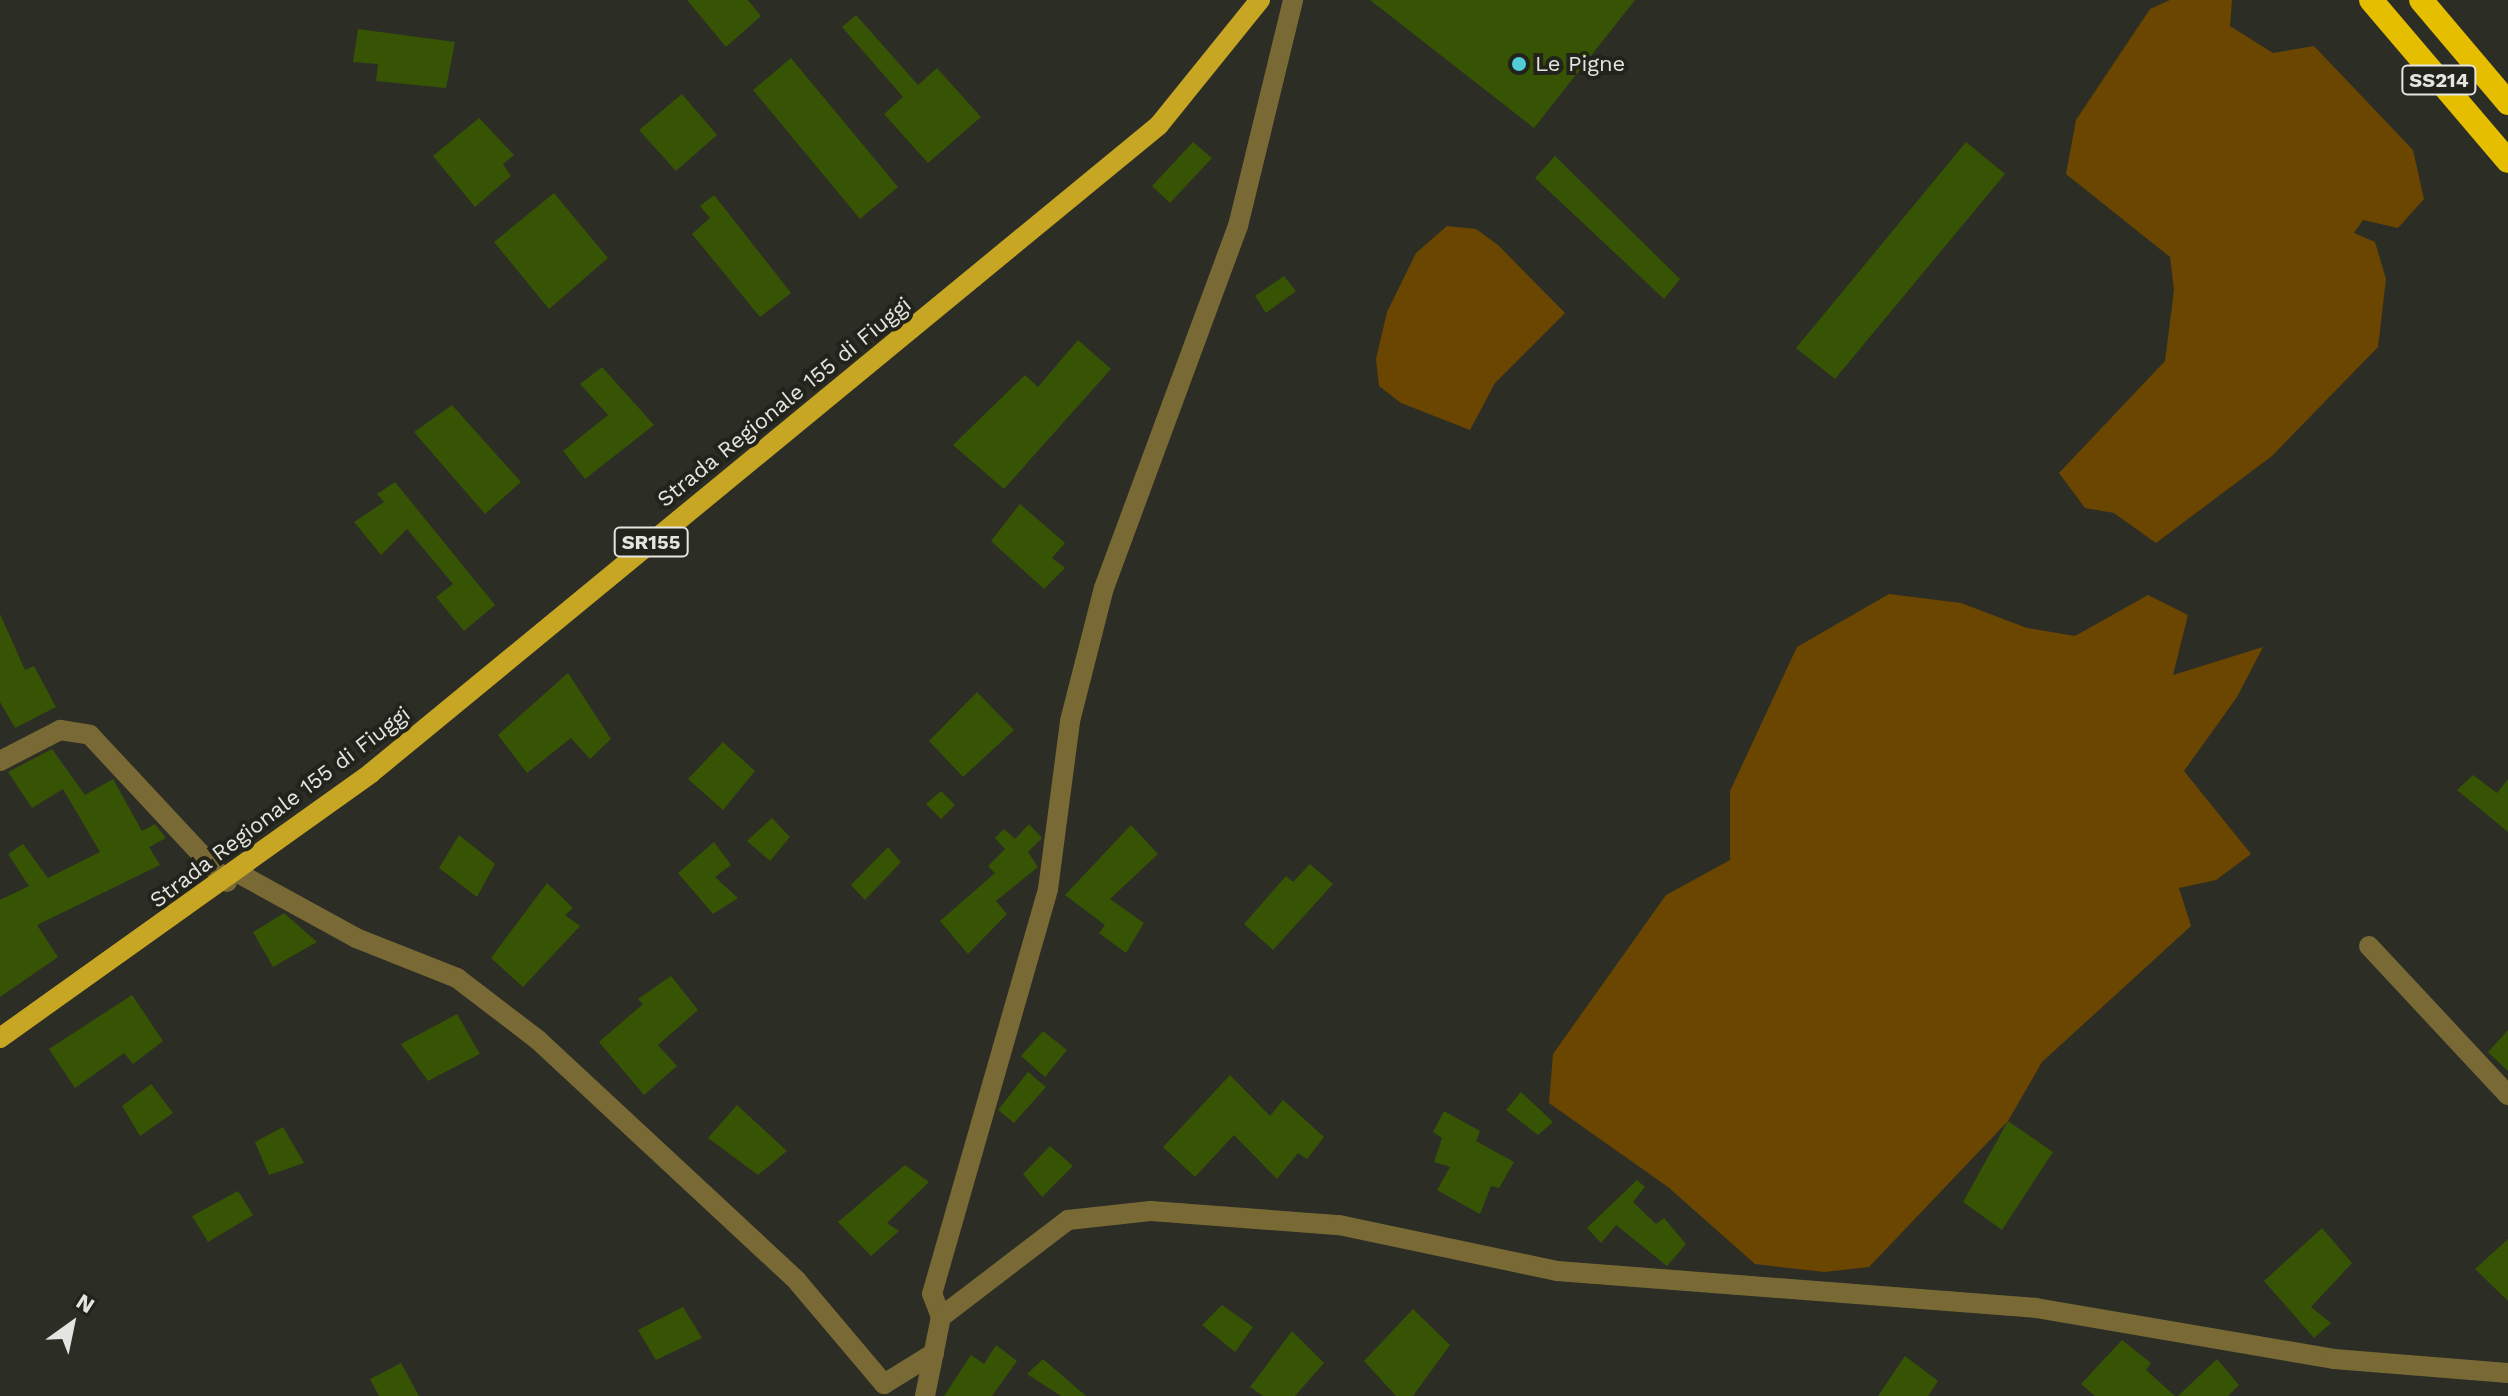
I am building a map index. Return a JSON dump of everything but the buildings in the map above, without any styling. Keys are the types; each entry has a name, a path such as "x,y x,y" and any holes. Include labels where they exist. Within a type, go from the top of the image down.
{"highway":[{"name":"SS214","path":"2371,0 2508,161"},
{"name":"SS214","path":"2421,0 2508,103"}],"main road":[{"name":"Strada Regionale 155 di Fiuggi","path":"0,1038 232,877 371,773 1159,125 1260,0"}],"street":[{"path":"925,1396 941,1317 932,1294 1048,889 1070,721 1104,588 1238,226 1293,0"},
{"path":"0,761 60,730 90,735 232,877 356,938 457,978 547,1047 815,1299 884,1384 934,1353"},
{"path":"2369,946 2508,1095"},
{"path":"941,1317 1068,1220 1151,1211 1339,1225 1557,1271 2036,1308 2334,1359 2508,1373"}],"shaded area":[{"path":"2170,0 2232,0 2230,26 2273,53 2314,46 2413,150 2424,199 2398,228 2363,220 2354,233 2375,242 2386,279 2378,347 2272,456 2156,543 2114,513 2085,508 2059,473 2165,361 2174,290 2170,257 2066,174 2076,120 2150,9"},
{"path":"1447,226 1476,229 1498,245 1565,313 1495,383 1470,430 1401,403 1379,386 1376,359 1387,312 1416,253"},
{"path":"1889,594 1961,603 2027,628 2075,636 2148,595 2188,615 2173,675 2263,647 2237,697 2184,771 2251,854 2216,880 2179,888 2191,926 2042,1062 2008,1121 1869,1267 1824,1272 1755,1264 1668,1187 1549,1103 1553,1054 1666,895 1730,860 1730,791 1797,647"}],"place":[{"name":"Le Pigne","path":"1519,64"}]}
